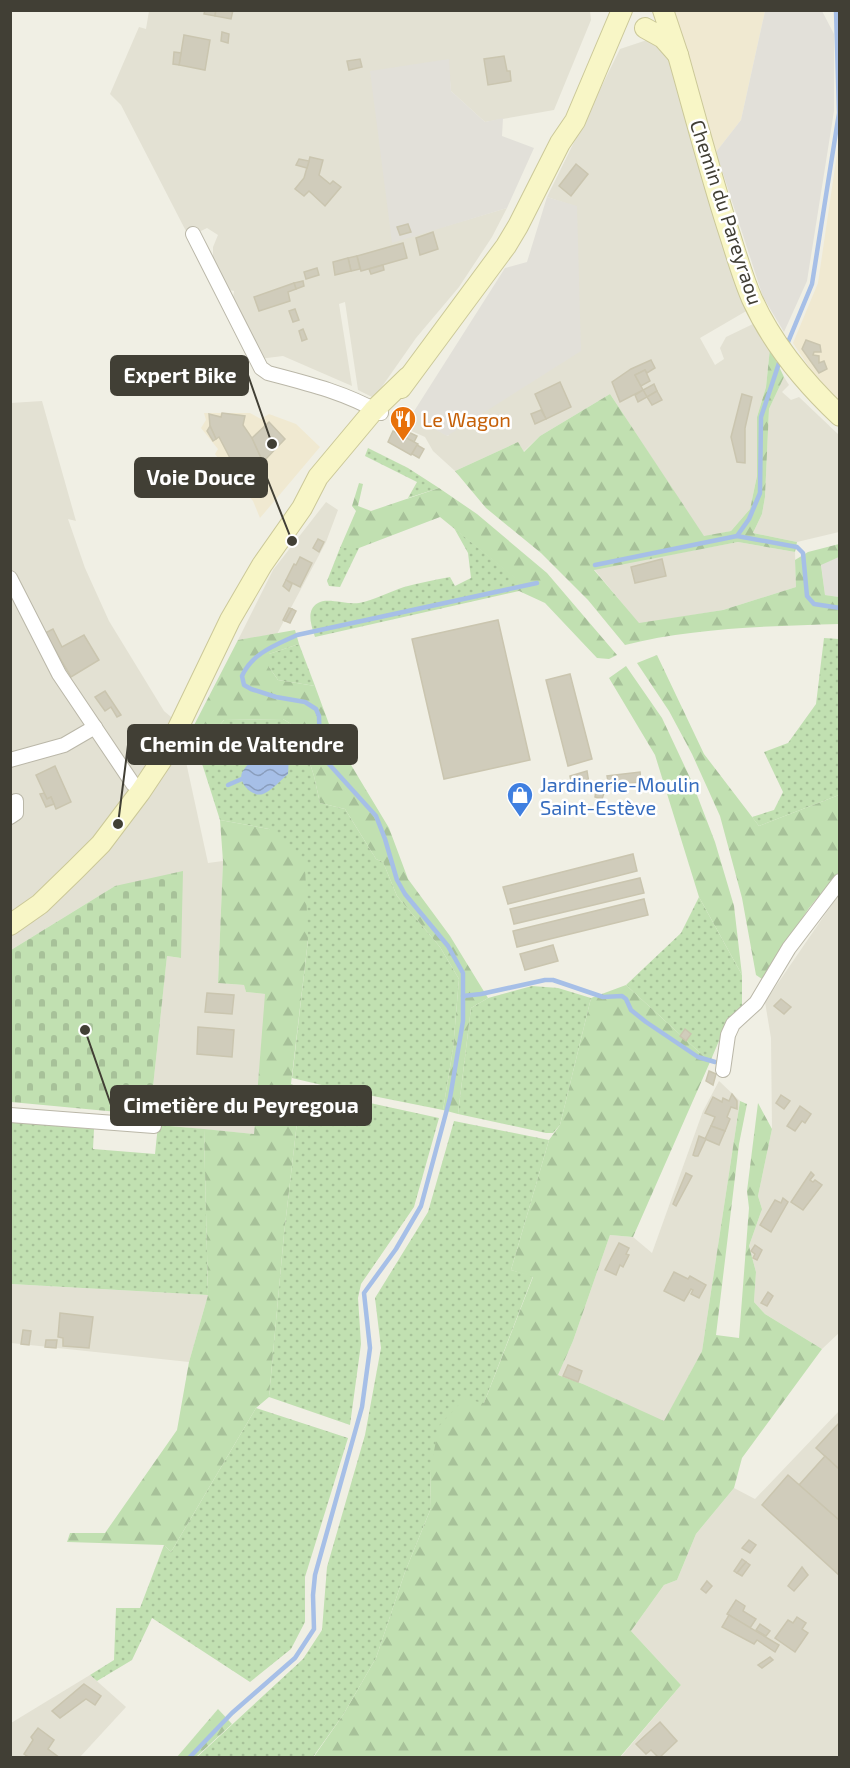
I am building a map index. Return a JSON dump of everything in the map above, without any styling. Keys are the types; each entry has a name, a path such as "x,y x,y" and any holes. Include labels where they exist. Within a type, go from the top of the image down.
{"main road":[{"name":"Chemin du Pareyraou","path":"645,28 651,28 660,22 663,10"},
{"name":"Chemin du Pareyraou","path":"663,10 678,55 710,173 753,300 797,370 840,416"},
{"path":"10,925 40,904 101,844 141,791 165,755 230,620 262,564 302,508 318,477 408,377 506,246 523,219 560,143 575,121 616,12 663,38 678,55"}],"street":[{"path":"193,234 261,368 268,373 331,389 378,412"},
{"path":"10,578 59,675 133,784 141,791"},
{"path":"10,760 64,745 95,727"},
{"path":"10,816 16,813 16,801"},
{"path":"723,1070 728,1035 733,1024 756,1003 789,948 840,881"},
{"path":"10,1115 154,1126"}],"shaded area":[{"path":"149,11 590,11 591,20 554,110 485,122 451,91 448,59 392,242 507,208 492,237 459,287 416,338 374,398 358,390 345,302 339,304 352,386 283,356 259,359 232,306 234,291 223,289 213,260 213,247 218,235 207,228 189,237 121,105 110,94 139,27 146,29"},
{"path":"674,11 765,11 741,120 716,152"},
{"path":"765,11 822,11 834,34 834,111 807,281 784,332 763,297 716,152 741,120"},
{"path":"656,37 666,41 748,310 700,338 715,365 724,359 720,348 726,337 753,324 770,348 766,387 757,417 757,476 750,509 731,531 704,537 610,394 540,436 523,452 518,442 455,471 433,451 425,437 389,421 399,409 448,436 577,207 547,197 620,49"},
{"path":"449,59 451,91 485,122 503,118 502,136 534,148 507,208 392,243 370,71"},
{"path":"839,140 839,406 821,385 793,343 818,283"},
{"path":"547,197 577,206 581,351 447,436 411,416 505,268 527,262"},
{"path":"784,377 789,385 782,392 791,400 799,397 839,435 839,532 797,542 753,533 762,514 765,497 769,409"},
{"path":"42,401 76,521 68,519 85,568 109,621 164,711 190,733 183,748 208,863 223,861 218,983 244,985 246,992 266,994 254,1134 149,1124 167,956 180,958 115,886 11,950 11,403"},
{"path":"204,413 250,413 261,419 269,414 296,424 320,447 260,518 253,501 215,454 218,449 201,428 206,420"},
{"path":"326,502 338,510 326,542 277,634 238,640 273,570"},
{"path":"738,542 795,552 796,587 723,610 639,624 594,569"},
{"path":"839,557 839,597 825,595 821,564"},
{"path":"839,894 840,1332 822,1349 765,1314 754,1302 756,1272 749,1246 762,1209 758,1196 772,1129 771,1038 765,1002"},
{"path":"719,1081 740,1101 702,1351 664,1422 583,1384 558,1375 573,1341 610,1235 633,1237 652,1253 703,1111"},
{"path":"10,1284 208,1295 189,1362 11,1343"},
{"path":"839,1411 839,1757 620,1758 681,1685 631,1631 664,1585 677,1580 696,1534 734,1488 755,1499"},
{"path":"90,1675 126,1707 80,1757 11,1758 11,1723"}],"green space":[{"path":"770,348 784,377 769,409 765,497 762,514 753,533 797,542 795,552 738,542 594,570 639,623 723,610 796,587 795,560 808,552 839,544 839,557 821,565 825,595 839,597 839,624 704,631 625,645 588,600 541,553 486,508 455,471 518,442 524,452 540,436 610,394 704,536 731,531 750,509 757,476 757,417 766,387"},
{"path":"368,448 408,468 439,488 408,498 417,482 365,456"},
{"path":"359,483 363,484 358,506 371,511 439,488 477,514 547,573 617,655 609,659 597,658 545,603 519,591 516,579 440,517 359,548 340,548 356,511 352,506"},
{"path":"454,528 517,579 519,591 315,637 311,614 314,606 322,601 359,603 420,583 450,577 455,586 471,578 468,553"},
{"path":"340,548 359,548 340,587 329,586 327,581"},
{"path":"295,630 299,644 269,654 269,667 278,680 315,686 333,735 389,828 408,879 450,936 488,998 471,1008 458,1114 443,1110 453,1049 459,979 440,947 397,896 383,862 376,859 345,809 320,803 299,729 283,719 224,720 198,751 190,733 238,640"},
{"path":"824,638 839,639 839,795 759,826 752,817 774,810 783,792 764,752 788,743 816,704"},
{"path":"299,644 315,686 278,680 269,667 269,654"},
{"path":"657,655 704,754 759,826 839,795 839,872 809,908 762,979 756,975 742,898 720,816 692,754 669,711 637,663"},
{"path":"626,666 662,718 692,782 715,842 734,906 742,975 699,897 655,755 609,678"},
{"path":"283,719 299,729 320,803 345,809 376,859 383,862 397,896 440,947 459,979 453,1049 443,1110 292,1078 308,940 269,829 220,820 198,751 224,720"},
{"path":"220,820 269,829 305,865 308,940 291,1084 301,1088 284,1234 269,1397 256,1408 171,1552 164,1545 67,1542 70,1533 105,1533 177,1430 189,1362 208,1295 204,1129 254,1134 265,994 246,992 244,985 218,983 223,861"},
{"path":"183,871 181,958 167,956 150,1115 11,1102 11,950 115,886"},
{"path":"699,897 742,975 742,1008 727,1022 710,1062 626,985 681,933"},
{"path":"626,985 710,1062 633,1237 610,1235 573,1341 558,1375 664,1421 702,1351 740,1101 747,1104 739,1144 716,1335 739,1338 749,1208 747,1191 758,1103 772,1129 758,1196 762,1209 749,1246 756,1272 754,1302 765,1314 822,1349 742,1458 734,1488 696,1534 677,1580 664,1585 631,1631 681,1685 620,1757 313,1758 343,1715 376,1658 405,1572 431,1508 430,1471 439,1426 464,1399 484,1403 533,1277 511,1270 549,1140 560,1125 591,998"},
{"path":"532,986 558,988 591,998 560,1125 553,1133 458,1114 471,1008 488,998"},
{"path":"301,1088 439,1118 414,1207 361,1284 358,1298 361,1344 350,1425 269,1397 284,1234"},
{"path":"454,1121 549,1140 511,1270 533,1276 484,1403 430,1471 431,1508 405,1572 376,1658 343,1715 313,1757 196,1758 303,1659 322,1630 327,1567 365,1435 381,1348 375,1298 428,1212"},
{"path":"10,1122 94,1129 93,1149 155,1154 158,1125 204,1129 208,1295 11,1284"},
{"path":"256,1408 348,1438 305,1577 305,1622 291,1649 250,1682 152,1618 132,1660 97,1681 90,1675 114,1660 116,1608 140,1608 164,1545 171,1552"},
{"path":"218,1709 232,1724 196,1757 177,1757"}],"water":[{"path":"266,748 279,750 289,757 288,774 263,794 254,794 243,784 241,775"}],"building":[{"path":"205,10 216,10 215,16 204,14"},
{"path":"216,10 233,10 231,19 215,16"},
{"path":"222,32 229,34 228,43 221,41"},
{"path":"184,35 210,40 205,70 179,65"},
{"path":"174,52 181,53 179,65 173,64"},
{"path":"504,56 511,81 488,85 484,59"},
{"path":"360,59 362,67 349,70 347,61"},
{"path":"310,157 323,160 319,175 330,184 333,181 341,187 325,206 309,191 304,196 295,189 304,178"},
{"path":"299,159 309,161 307,168 296,165"},
{"path":"576,164 588,174 571,196 559,186"},
{"path":"408,224 411,232 400,235 397,227"},
{"path":"433,232 438,249 420,255 416,238"},
{"path":"403,243 407,258 361,271 357,256"},
{"path":"357,256 360,269 351,271 348,258"},
{"path":"348,258 351,271 335,275 333,262"},
{"path":"383,265 384,270 371,274 369,269"},
{"path":"317,268 319,275 306,279 304,272"},
{"path":"303,281 304,286 296,289 294,283"},
{"path":"294,283 296,289 288,292 290,301 259,311 254,297"},
{"path":"295,309 299,320 293,322 289,311"},
{"path":"303,329 307,339 302,341 299,331"},
{"path":"806,340 820,345 821,352 814,352 813,355 819,356 819,363 824,361 827,369 819,373 802,349"},
{"path":"651,360 655,368 647,373 645,370 635,375 643,390 620,402 612,382 631,369"},
{"path":"645,370 650,381 641,386 635,375"},
{"path":"560,382 571,407 546,419 535,394"},
{"path":"654,384 657,391 647,397 643,390"},
{"path":"643,390 647,397 638,402 635,395"},
{"path":"657,391 662,400 652,405 647,397"},
{"path":"742,394 752,397 745,428 745,463 737,462 731,437"},
{"path":"541,410 546,419 535,424 531,414"},
{"path":"222,413 245,416 243,425 262,460 237,474 230,467 228,462 231,460 219,437 216,439 210,426 209,414 221,417"},
{"path":"269,422 285,439 263,462 252,438"},
{"path":"210,426 216,439 213,441 207,431"},
{"path":"402,429 417,436 414,442 399,434"},
{"path":"393,431 418,444 411,455 388,442"},
{"path":"417,445 424,449 419,458 412,454"},
{"path":"318,539 324,542 319,552 313,548"},
{"path":"300,557 312,563 300,587 286,580"},
{"path":"662,559 666,576 635,583 631,567"},
{"path":"286,580 292,584 289,591 283,586"},
{"path":"289,608 292,609 285,621 283,620"},
{"path":"292,609 296,611 290,623 285,621"},
{"path":"498,620 530,760 444,779 412,639"},
{"path":"53,629 62,647 84,635 99,660 71,677 45,633"},
{"path":"570,674 592,759 568,766 546,680"},
{"path":"105,691 121,715 117,717 111,707 105,711 95,697"},
{"path":"55,766 71,802 56,809 51,797 47,799 36,775"},
{"path":"587,771 590,789 573,792 570,776"},
{"path":"640,772 641,782 609,786 607,776"},
{"path":"596,791 604,793 602,799 595,797"},
{"path":"44,793 47,799 51,797 54,804 46,807 40,794"},
{"path":"633,854 637,871 508,904 503,887"},
{"path":"640,878 644,893 514,924 510,909"},
{"path":"644,899 648,915 517,947 513,931"},
{"path":"553,945 558,961 525,970 520,954"},
{"path":"207,993 234,995 232,1014 205,1012"},
{"path":"781,999 791,1007 784,1014 774,1006"},
{"path":"198,1027 234,1030 232,1057 197,1054"},
{"path":"685,1029 691,1034 686,1041 680,1036"},
{"path":"709,1071 716,1074 713,1085 706,1081"},
{"path":"732,1094 737,1101 737,1109 731,1107 727,1117 730,1119 725,1131 711,1126 715,1117 705,1113 713,1097 722,1102 723,1098 729,1101"},
{"path":"781,1095 790,1101 784,1109 776,1103"},
{"path":"800,1106 811,1114 795,1131 787,1126"},
{"path":"711,1126 725,1131 719,1145 705,1139"},
{"path":"699,1136 706,1139 698,1156 695,1156 693,1155"},
{"path":"811,1172 814,1175 810,1180 813,1182 815,1180 822,1185 803,1210 791,1202"},
{"path":"686,1173 692,1176 676,1206 673,1204"},
{"path":"783,1198 788,1202 771,1232 760,1225 775,1200 781,1203"},
{"path":"619,1243 629,1248 626,1254 629,1255 623,1267 620,1265 616,1275 605,1270"},
{"path":"755,1245 762,1250 757,1260 753,1258 755,1254 751,1251"},
{"path":"674,1272 688,1279 690,1276 706,1285 699,1298 691,1294 693,1290 691,1289 684,1301 664,1291"},
{"path":"768,1292 773,1296 767,1306 761,1303"},
{"path":"60,1313 93,1317 89,1348 63,1346 63,1338 58,1337"},
{"path":"23,1330 31,1331 29,1345 21,1344"},
{"path":"46,1340 57,1340 56,1348 45,1347"},
{"path":"568,1365 582,1371 578,1382 563,1376"},
{"path":"840,1422 840,1470 816,1448"},
{"path":"825,1456 840,1470 840,1521 799,1485"},
{"path":"788,1475 840,1521 840,1576 762,1505"},
{"path":"749,1540 756,1545 750,1553 742,1548"},
{"path":"742,1559 746,1562 737,1573 734,1571"},
{"path":"746,1562 750,1565 742,1576 737,1573"},
{"path":"802,1567 808,1575 794,1591 788,1586"},
{"path":"707,1581 712,1586 706,1593 701,1589"},
{"path":"736,1600 745,1606 743,1611 756,1619 750,1628 727,1614"},
{"path":"729,1615 779,1645 775,1652 757,1640 754,1644 722,1627"},
{"path":"797,1617 806,1623 802,1629 808,1633 795,1652 775,1638 788,1620 793,1623"},
{"path":"760,1624 770,1631 766,1636 756,1630"},
{"path":"770,1657 773,1660 762,1668 758,1665"},
{"path":"84,1684 101,1696 95,1705 86,1699 60,1718 52,1711"},
{"path":"660,1722 677,1741 659,1758 651,1750 646,1754 636,1744"},
{"path":"38,1728 54,1740 48,1749 60,1758 30,1758 24,1754 33,1740 31,1737"}],"waterway":[{"path":"786,347 812,284 839,113 836,10"},
{"path":"595,565 737,536 749,519 760,493 761,417 781,357"},
{"path":"737,536 797,547 803,553 807,596 814,604 840,608"},
{"path":"189,1758 232,1713 295,1658 314,1629 315,1575 362,1407 370,1348 364,1293 396,1249 421,1206 450,1098 463,1021 463,973 448,946 405,894 397,880 376,816 328,763 320,748 319,716 316,709 305,702 276,697 251,689 244,685 242,676 246,668 258,656 297,635 537,583"},
{"path":"284,759 320,748"},
{"path":"228,785 244,778"},
{"path":"463,996 545,980 553,980 603,997 622,996 631,1010 646,1022 698,1057 715,1062"}],"place":[{"name":"Le Wagon","path":"403,442"},
{"name":"Expert Bike","path":"272,444"},
{"name":"Voie Douce","path":"292,541"},
{"name":"Jardinerie-Moulin Saint-Estève","path":"520,818"},
{"name":"Chemin de Valtendre","path":"118,824"},
{"name":"Cimetière du Peyregoua","path":"85,1030"}]}
